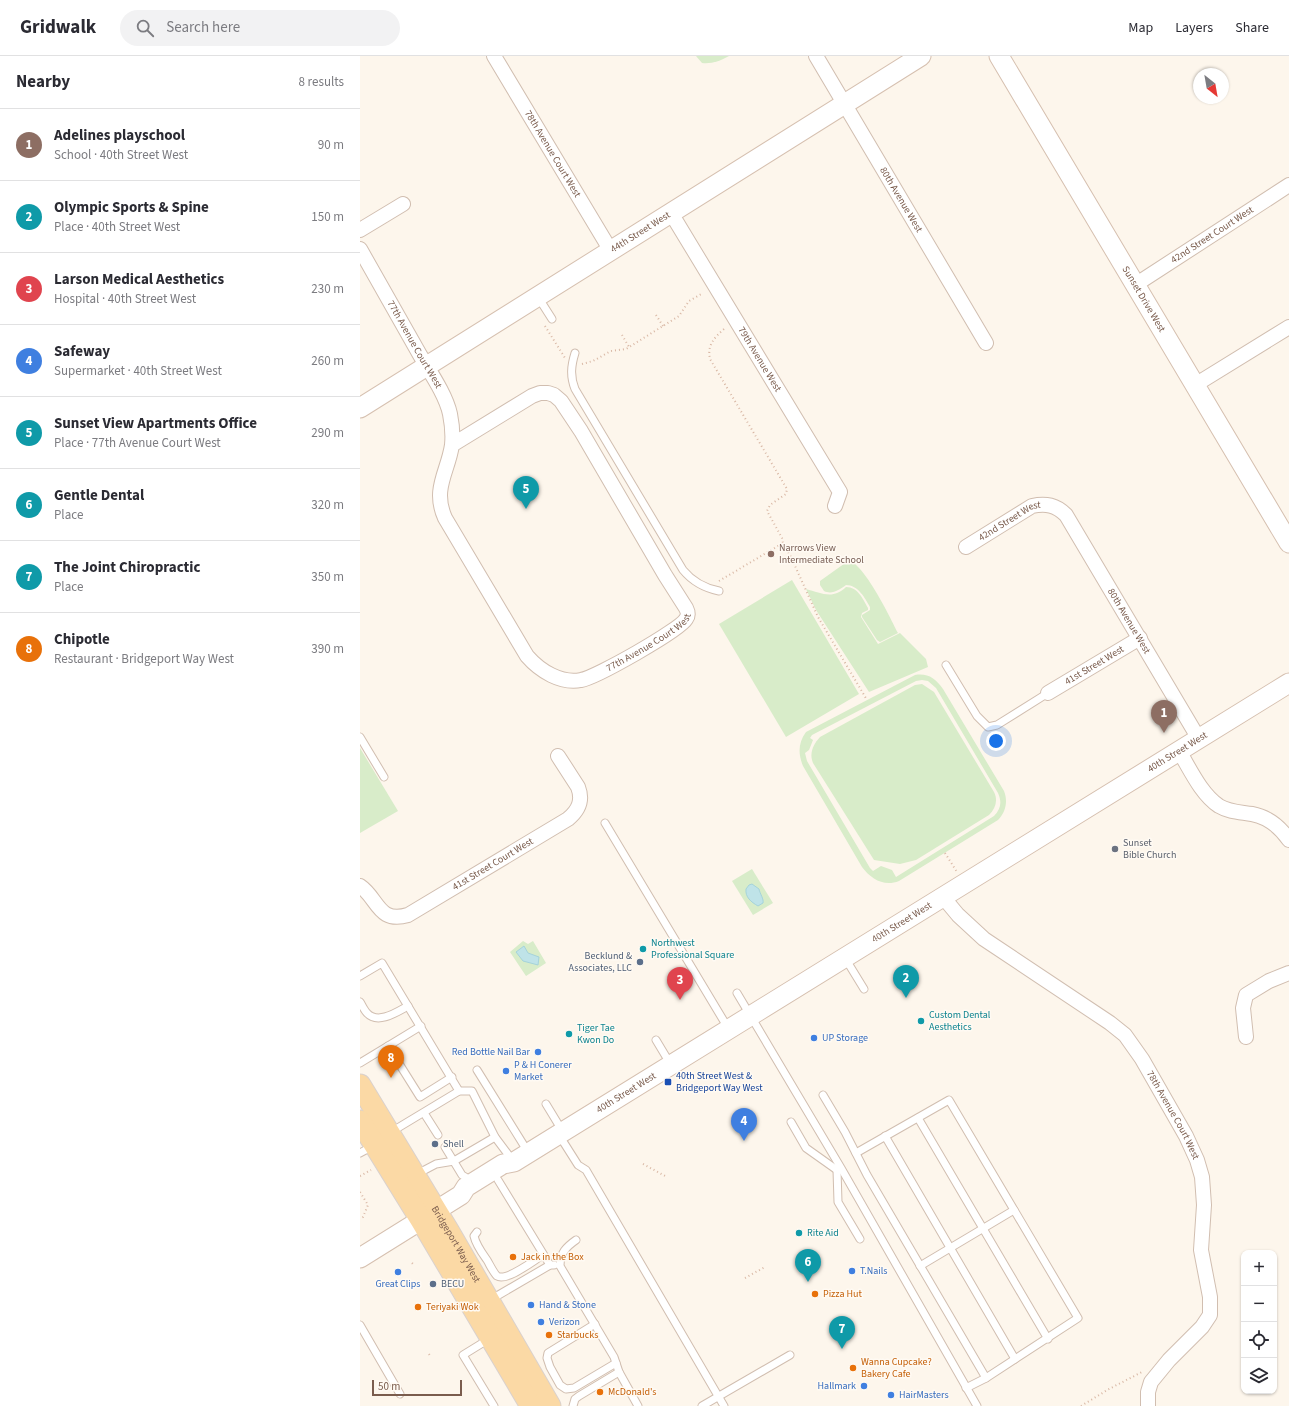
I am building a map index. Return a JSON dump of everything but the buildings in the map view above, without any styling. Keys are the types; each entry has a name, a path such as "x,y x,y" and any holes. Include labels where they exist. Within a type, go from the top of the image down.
{"main road":[{"name":"Bridgeport Way West","path":"360,1085 375,1144 415,1175 429,1215 491,1338 531,1406"},
{"name":"Bridgeport Way West","path":"360,1121 375,1144 429,1215 490,1300 550,1406"}],"street":[{"name":"78th Avenue Court West","path":"494,56 611,251"},
{"name":"80th Avenue West","path":"816,56 986,343"},
{"name":"44th Street West","path":"360,408 920,56"},
{"name":"Sunset Drive West","path":"999,56 1289,542"},
{"name":"42nd Street Court West","path":"1136,285 1289,185"},
{"path":"360,230 403,204"},
{"name":"79th Avenue West","path":"671,213 840,492 835,506"},
{"name":"77th Avenue Court West","path":"360,249 427,366 446,401 450,413 452,445 440,494 442,511 527,656 537,666 553,676 567,680 581,680 590,678 670,632 686,620 688,614 686,608 581,431 561,401 554,395 544,393 532,396 452,445"},
{"path":"1195,385 1289,327"},
{"name":"42nd Street West","path":"966,547 1032,506 1042,504 1055,507"},
{"name":"80th Avenue West","path":"1055,507 1066,515 1199,739"},
{"name":"41st Street West","path":"1048,693 1140,638"},
{"name":"40th Street West","path":"360,1258 429,1215 504,1164 521,1158 561,1134 1289,683"},
{"path":"1179,751 1200,786 1218,805 1226,810 1262,817 1275,824 1289,840"},
{"name":"41st Street Court West","path":"360,886 385,913 394,917 408,915 568,819 579,806 580,793 578,787 558,756"},
{"name":"78th Avenue Court West","path":"943,897 958,915 984,939 1110,1023 1125,1035 1142,1059 1192,1148 1200,1166 1204,1204 1201,1250 1210,1297 1210,1315 1202,1327 1158,1373 1149,1387 1148,1406"},
{"path":"1246,1037 1243,1008 1246,995 1269,981 1289,973"},
{"name":"40th Street West","path":"467,1189 472,1197 512,1172 521,1158"}],"lane":[{"path":"538,296 552,319"},
{"path":"575,353 572,363 572,379 575,389 683,570 707,588 719,591"},
{"path":"946,665 977,716 988,727 997,725 1048,693"},
{"path":"360,737 384,777"},
{"path":"605,823 729,1030"},
{"path":"845,958 864,988"},
{"path":"360,976 382,964 452,1077 459,1091"},
{"path":"737,993 977,1406"},
{"path":"360,1002 367,1014 379,1019 394,1015 408,1006"},
{"path":"360,1063 421,1026"},
{"path":"656,1040 672,1065"},
{"path":"388,1046 420,1097 452,1077"},
{"path":"477,1070 521,1158"},
{"path":"375,1144 459,1091 472,1091 495,1137 521,1158"},
{"path":"823,1095 867,1175 986,1378"},
{"path":"856,1153 948,1100 1078,1318 986,1378 966,1388"},
{"path":"546,1104 578,1165 586,1170 724,1406"},
{"path":"424,1113 438,1135"},
{"path":"918,1118 1048,1338"},
{"path":"791,1122 806,1148 839,1169"},
{"path":"885,1136 1015,1359"},
{"path":"415,1175 436,1164 454,1161 495,1137"},
{"path":"445,1147 462,1175 467,1189"},
{"path":"839,1169 838,1202 860,1239"},
{"path":"498,1180 550,1265"},
{"path":"920,1266 1014,1210"},
{"path":"477,1232 474,1236 476,1241 493,1271 498,1276 503,1278 510,1276 543,1255"},
{"path":"576,1240 563,1252 560,1259 560,1266 614,1357 616,1364 638,1406"},
{"path":"490,1300 550,1265 560,1266"},
{"path":"595,1324 548,1353 547,1358 550,1367 560,1385 566,1389 574,1388 616,1364"},
{"path":"360,1325 400,1394"},
{"path":"491,1338 463,1355 494,1406"},
{"path":"702,1406 790,1355"},
{"path":"573,1406 575,1399 579,1396 620,1372"}],"path":[{"path":"543,324 565,358 572,363 584,364 593,361 611,351 629,347 679,316 689,301 703,293"},
{"path":"656,315 663,326"},
{"path":"724,328 712,340 709,349 710,359 787,489 786,494 770,505 767,511 791,556 818,617 867,700"},
{"path":"622,335 629,347"},
{"path":"707,588 783,543"},
{"path":"945,853 957,873"},
{"path":"643,1164 666,1177"},
{"path":"360,1176 374,1169"},
{"path":"360,1192 368,1205 363,1217 360,1219"},
{"path":"745,1278 765,1267"},
{"path":"1081,1406 1109,1389 1151,1367 1158,1373"}],"green space":[{"path":"696,56 729,56 716,62 702,63"},
{"path":"848,561 861,570 869,580 898,633 880,642 877,640 862,617 862,615 870,610 870,607 861,593 854,587 846,585 833,592 824,591 820,585 820,581"},
{"path":"792,580 859,694 786,737 719,624"},
{"path":"846,587 857,591 868,608 868,610 862,613 861,617 878,644 900,633 926,659 928,667 869,692 816,610 806,589 822,594 832,594 841,591"},
{"path":"915,675 931,677 943,689 1004,791 1006,806 998,820 899,881 888,883 878,881 869,875 862,867 803,766 800,757 800,744 806,732","holes":["916,681 928,681 936,688 998,793 1000,805 994,816 896,877 892,870 881,866 873,871 870,868 807,761 805,753 809,750 813,740 810,738 812,735"]},
{"path":"922,684 934,692 994,792 996,804 989,815 916,860 900,864 874,860 813,763 811,756 812,749 820,737 915,685"},
{"path":"360,748 398,811 360,833"},
{"path":"752,869 773,903 753,915 732,881"},
{"path":"523,941 528,944 533,941 546,963 526,976 510,952"}],"water":[{"path":"752,884 759,889 763,900 763,903 758,906 751,901 746,894 746,889"},
{"path":"524,946 528,953 539,957 538,965 523,961 516,952"}],"place":[{"name":"Sunset View Apartments Office","path":"526,509"},
{"name":"Narrows View Intermediate School","path":"771,554"},
{"name":"Adelines playschool","path":"1164,733"},
{"name":"Sunset Bible Church","path":"1115,849"},
{"name":"Northwest Professional Square","path":"643,949"},
{"name":"Becklund & Associates, LLC","path":"640,962"},
{"name":"Olympic Sports & Spine","path":"906,998"},
{"name":"Larson Medical Aesthetics","path":"680,1000"},
{"name":"Custom Dental Aesthetics","path":"921,1021"},
{"name":"Tiger Tae Kwon Do","path":"569,1034"},
{"name":"UP Storage","path":"814,1038"},
{"name":"Red Bottle Nail Bar","path":"538,1052"},
{"name":"P & H Conerer Market","path":"506,1071"},
{"name":"Chipotle","path":"391,1078"},
{"name":"40th Street West & Bridgeport Way West","path":"668,1082"},
{"name":"Safeway","path":"744,1141"},
{"name":"Shell","path":"435,1144"},
{"name":"Rite Aid","path":"799,1233"},
{"name":"Jack in the Box","path":"513,1257"},
{"name":"T.Nails","path":"852,1271"},
{"name":"Great Clips","path":"398,1272"},
{"name":"Gentle Dental","path":"808,1282"},
{"name":"BECU","path":"433,1284"},
{"name":"Pizza Hut","path":"815,1294"},
{"name":"Hand & Stone","path":"531,1305"},
{"name":"Teriyaki Wok","path":"418,1307"},
{"name":"Verizon","path":"541,1322"},
{"name":"Starbucks","path":"549,1335"},
{"name":"The Joint Chiropractic","path":"842,1349"},
{"name":"Wanna Cupcake? Bakery Cafe","path":"853,1368"},
{"name":"Hallmark","path":"864,1386"},
{"name":"McDonald's","path":"600,1392"},
{"name":"HairMasters","path":"891,1395"}]}
